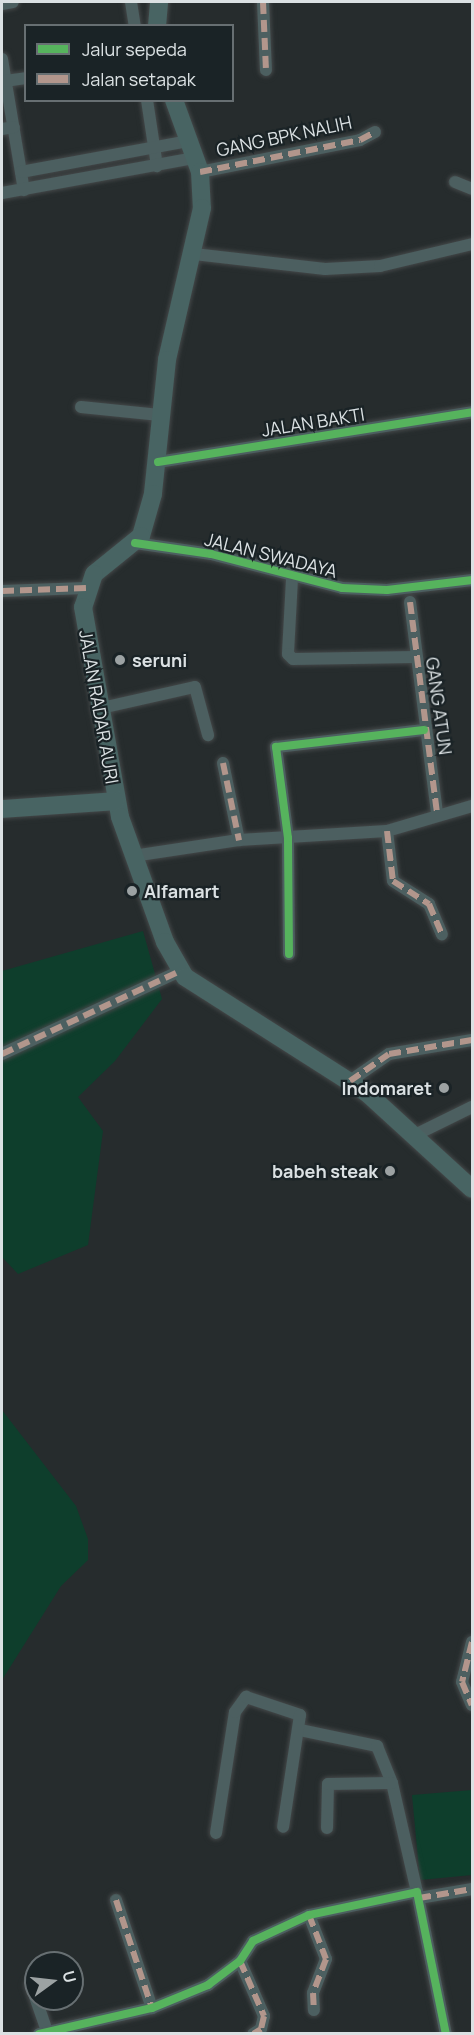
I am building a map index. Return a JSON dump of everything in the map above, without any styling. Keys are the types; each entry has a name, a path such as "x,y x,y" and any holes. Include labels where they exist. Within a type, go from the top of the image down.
{"main road":[{"path":"157,24 159,2"},
{"path":"86,588 99,568 135,543 147,521 158,462 160,415 167,360 194,254 202,208 194,157 175,102"},
{"name":"JALAN RADAR AURI","path":"86,588 83,631 116,801 133,856 180,971"},
{"path":"2,809 116,801"},
{"path":"180,971 350,1081 415,1135 472,1189"}],"street":[{"path":"2,4 13,2"},
{"path":"130,2 135,24"},
{"path":"263,2 266,70"},
{"path":"2,59 8,128 23,181"},
{"path":"5,81 24,78"},
{"path":"147,102 157,166"},
{"name":"GANG BPK NALIH","path":"194,157 360,140 375,132"},
{"path":"2,194 23,181 153,148 194,157"},
{"path":"23,181 157,166 194,157"},
{"path":"455,182 472,189"},
{"path":"194,254 325,269 380,266 472,244"},
{"path":"81,407 160,415"},
{"name":"JALAN BAKTI","path":"158,462 472,412"},
{"name":"JALAN SWADAYA","path":"135,543 211,554 292,579 387,590 472,580"},
{"path":"292,579 288,654 293,659 414,657"},
{"path":"2,591 86,588"},
{"name":"GANG ATUN","path":"410,602 414,657 437,814"},
{"path":"97,709 195,687 208,735"},
{"path":"290,954 288,838 279,744 424,730"},
{"path":"223,763 239,840"},
{"path":"133,856 239,840 387,831 437,814 472,806"},
{"path":"387,831 393,880 429,904 442,934"},
{"path":"2,1054 180,971"},
{"path":"350,1081 389,1054 472,1040"},
{"path":"415,1135 472,1107"},
{"path":"472,1642 462,1682 472,1705"},
{"path":"216,1833 240,1700 248,1697 296,1711 300,1730 283,1827"},
{"path":"300,1730 374,1743 392,1783 418,1895 446,2034"},
{"path":"327,1828 328,1784 392,1783"},
{"path":"39,2034 152,2008 208,1985 240,1960 253,1941 309,1915 418,1895 472,1889"},
{"path":"116,1900 152,2008"},
{"path":"309,1915 326,1959 313,1993 314,2010"},
{"path":"240,1960 264,2016 261,2029 253,2034"},
{"path":"40,2011 47,2033"}],"green space":[{"path":"143,931 162,999 115,1061 78,1097 103,1131 88,1245 18,1274 2,1257 2,971"},
{"path":"2,1410 76,1506 88,1539 88,1560 61,1586 2,1680"},
{"path":"472,1790 472,1875 420,1880 412,1795"}],"marked path":[{"path":"263,2 266,70"},
{"path":"200,172 360,140 375,132"},
{"path":"2,591 86,588"},
{"path":"410,602 437,814"},
{"path":"223,763 239,840"},
{"path":"387,831 393,881 429,904 442,934"},
{"path":"2,1054 180,971"},
{"path":"350,1081 389,1054 472,1040"},
{"path":"472,1642 462,1682 472,1705"},
{"path":"417,1893 419,1898 472,1889"},
{"path":"116,1900 152,2008"},
{"path":"309,1915 326,1959 313,1993 314,2010"},
{"path":"240,1961 264,2016 261,2029 253,2034"}],"cycle path":[{"path":"158,462 472,412"},
{"path":"135,543 211,554 342,588 387,590 472,580"},
{"path":"289,954 288,838 276,747 424,730"},
{"path":"39,2034 152,2008 208,1985 240,1961 253,1941 309,1915 417,1892 446,2034"}],"place":[{"name":"seruni","path":"120,660"},
{"name":"Alfamart","path":"132,891"},
{"name":"Indomaret","path":"444,1088"},
{"name":"babeh steak","path":"390,1171"}]}
